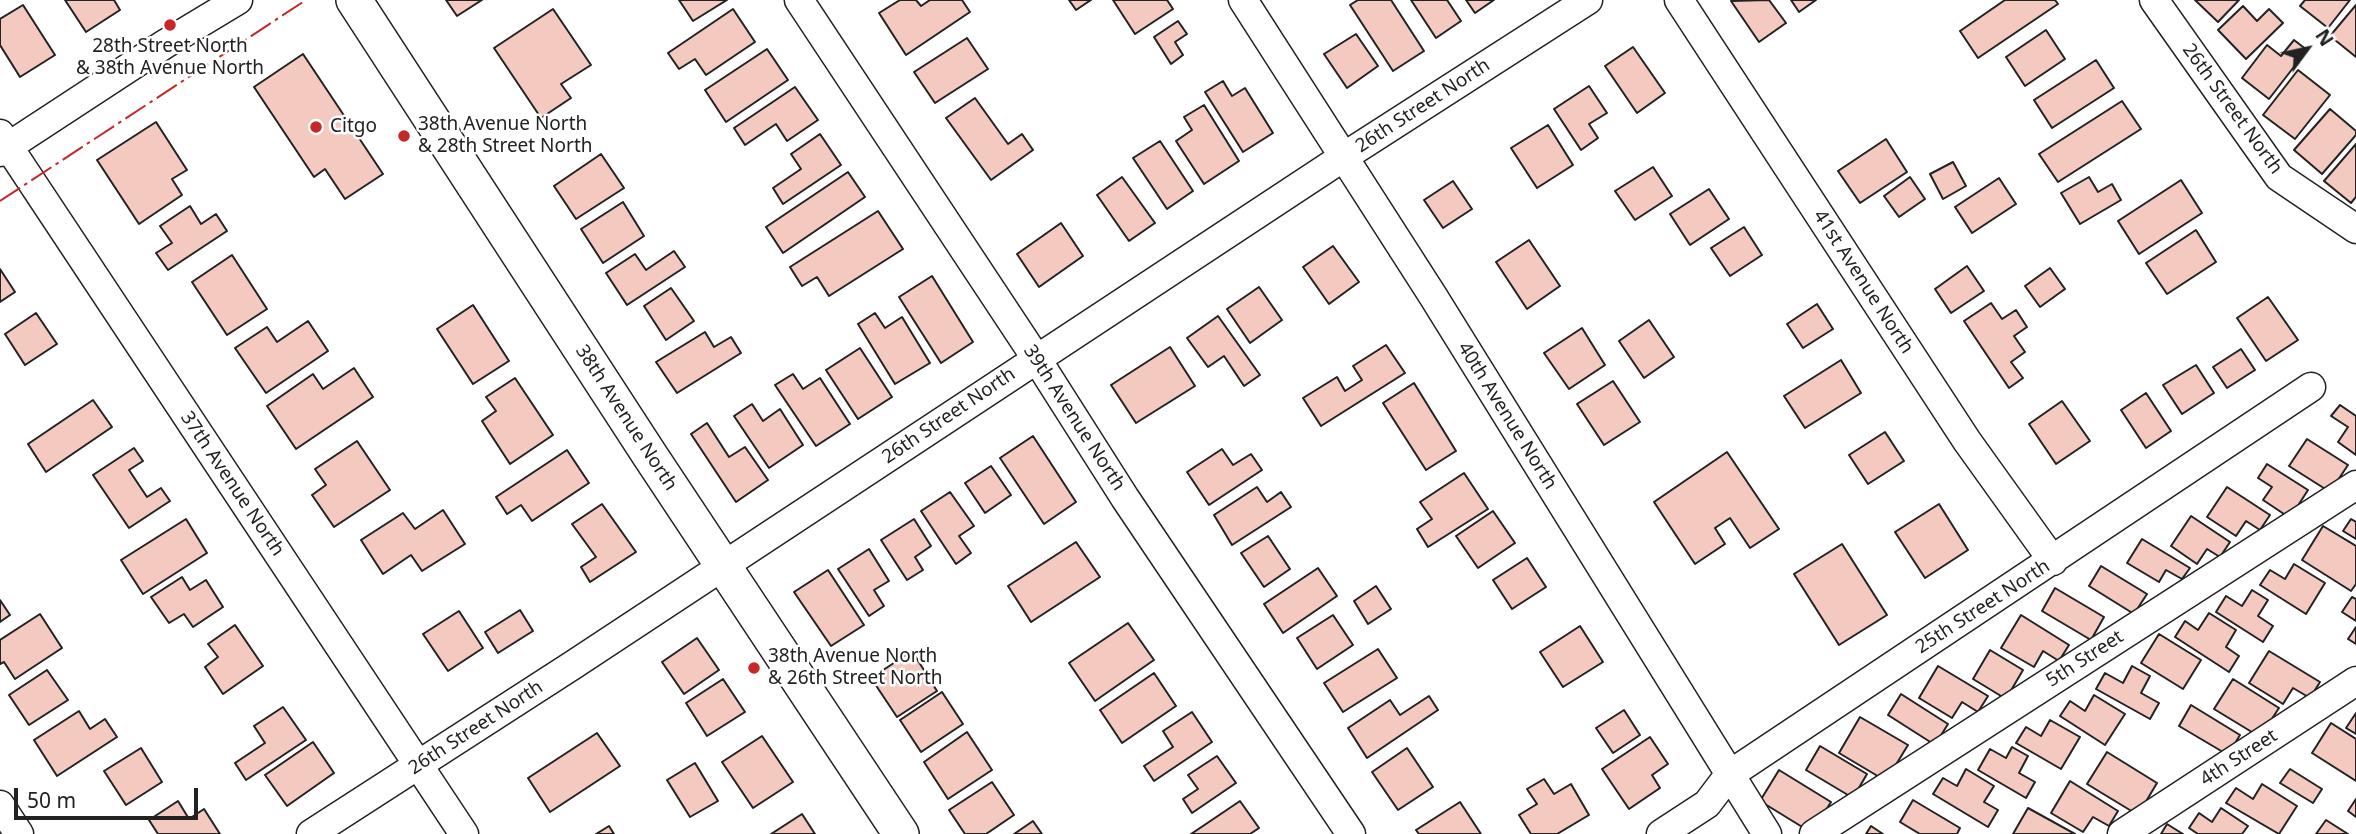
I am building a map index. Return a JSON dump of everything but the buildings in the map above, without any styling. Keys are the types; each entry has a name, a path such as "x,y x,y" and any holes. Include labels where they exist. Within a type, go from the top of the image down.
{"main road":[{"name":"38th Avenue North","path":"354,0 901,834"}],"street":[{"path":"3,144 238,0"},
{"name":"39th Avenue North","path":"799,0 1133,509 1351,834"},
{"name":"40th Avenue North","path":"1243,0 1345,156 1767,834"},
{"name":"26th Street North","path":"311,834 1345,156 1588,0"},
{"name":"41st Avenue North","path":"1679,0 1967,441 2053,561"},
{"name":"26th Street North","path":"2154,0 2279,177 2356,229"},
{"name":"37th Avenue North","path":"3,144 464,834"},
{"name":"25th Street North","path":"1661,834 1707,804 1729,775 2311,387"},
{"name":"5th Street","path":"1814,834 2356,485"},
{"name":"4th Street","path":"2122,834 2356,681"},
{"path":"0,805 19,834"}],"power":[{"path":"0,201 306,0"}],"place":[{"name":"28th Street North & 38th Avenue North","path":"170,25"},
{"name":"Citgo","path":"316,127"},
{"name":"38th Avenue North & 28th Street North","path":"404,136"},
{"name":"38th Avenue North & 26th Street North","path":"754,668"}]}
